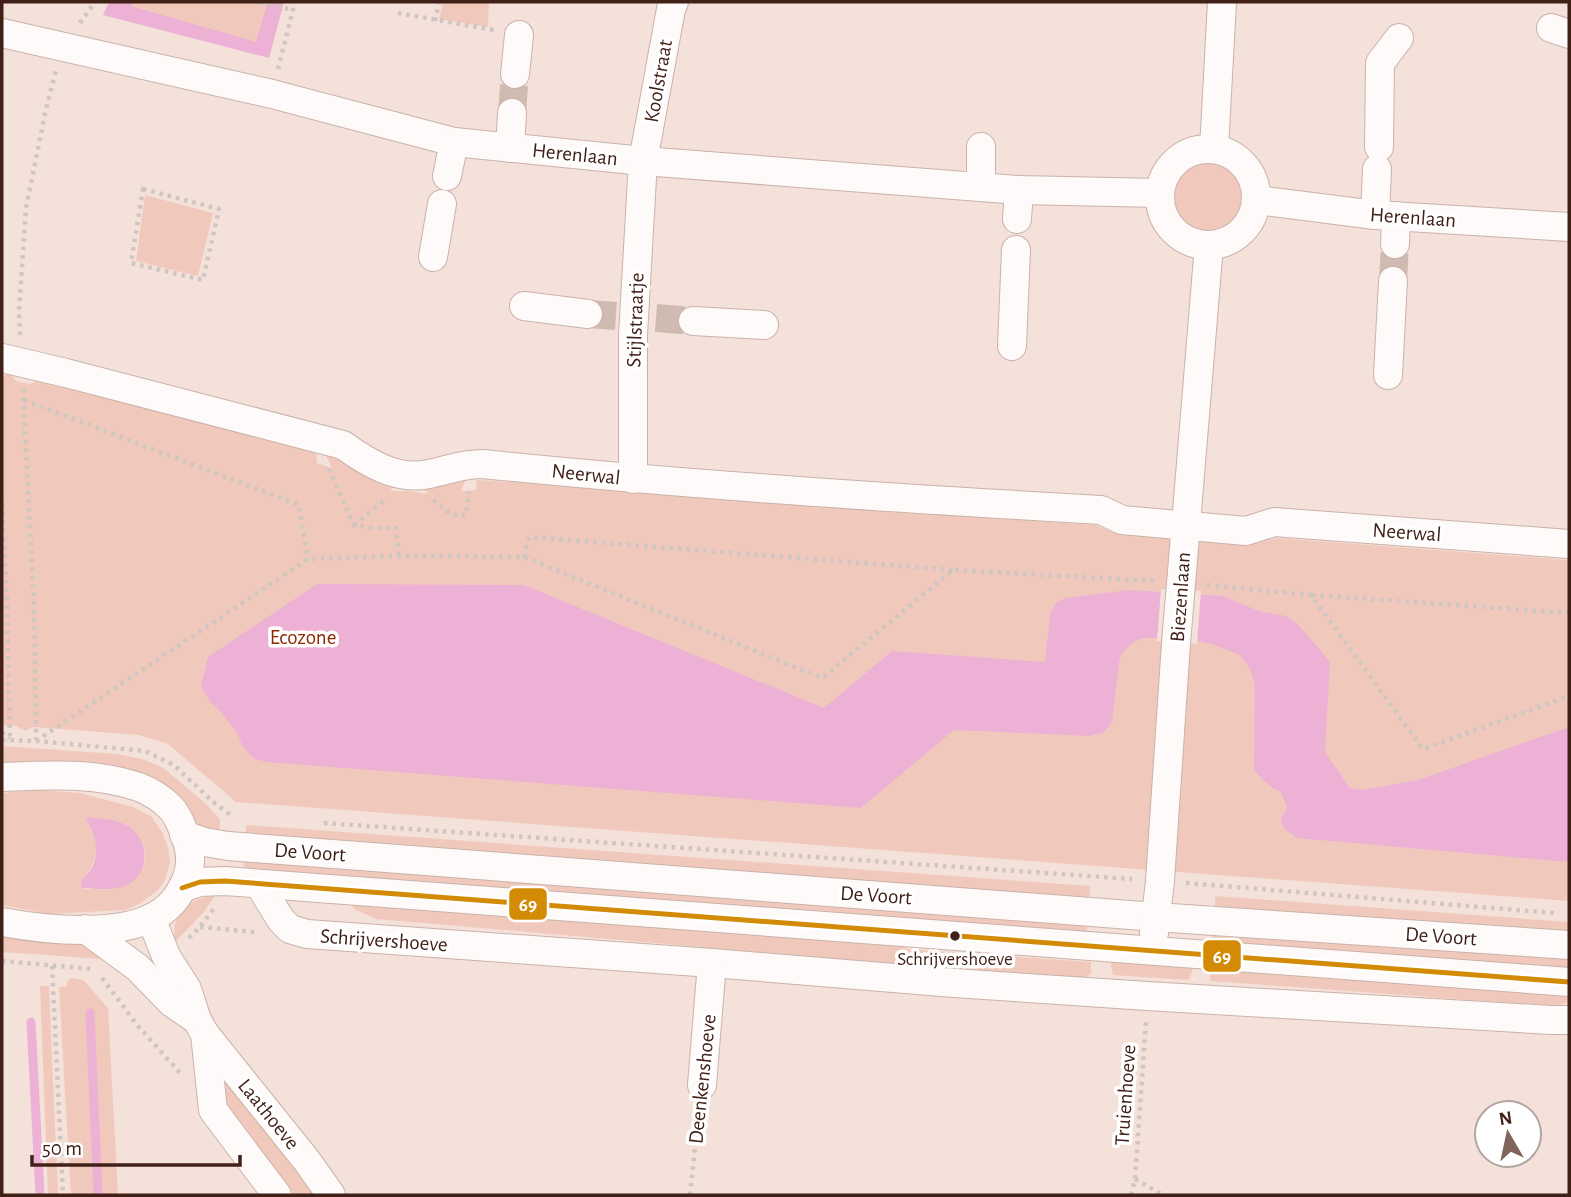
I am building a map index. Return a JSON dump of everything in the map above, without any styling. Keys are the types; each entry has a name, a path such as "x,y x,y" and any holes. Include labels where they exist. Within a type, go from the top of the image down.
{"street":[{"name":"Koolstraat","path":"643,161 674,2"},
{"path":"1214,149 1222,2"},
{"name":"Herenlaan","path":"2,33 272,94 454,142 643,161 1018,190 1160,193"},
{"path":"515,74 519,35"},
{"path":"1395,244 1386,216 1378,158 1380,63 1399,38"},
{"path":"510,148 513,113"},
{"path":"447,176 454,142"},
{"path":"981,147 981,187"},
{"path":"1214,149 1231,154 1245,166 1254,181 1256,200 1252,217 1242,232 1226,241 1209,245 1189,241 1173,230 1163,213 1160,193 1165,174 1177,160 1194,151 1214,149"},
{"name":"Stijlstraatje","path":"633,479 643,161"},
{"path":"1017,219 1018,190"},
{"name":"Herenlaan","path":"1256,200 1386,216 1569,227"},
{"path":"433,257 442,205"},
{"name":"Biezenlaan","path":"1152,950 1160,881 1185,525 1209,245"},
{"path":"1012,346 1016,250"},
{"path":"1388,375 1393,281"},
{"path":"524,306 588,314"},
{"path":"693,321 764,325"},
{"name":"Neerwal","path":"12,360 343,445 377,466 409,475 427,475 461,465 483,464 633,479 1101,510 1122,520 1246,531 1274,522 1569,544"},
{"path":"2,778 54,774 110,780 141,788 172,809 189,849 190,862 182,888 163,911 132,925 109,929 46,929 2,922"},
{"name":"De Voort","path":"184,835 228,846 1156,917 1569,945"},
{"name":"De Voort","path":"182,888 200,882 225,881 1569,982"},
{"name":"Schrijvershoeve","path":"259,884 281,920 290,929 307,934 712,962 954,983 1569,1020"},
{"name":"Laathoeve","path":"151,918 166,956 187,989 201,1027 213,1110 277,1195"},
{"name":"Laathoeve","path":"85,929 138,968 172,1003 201,1027 331,1195"},
{"name":"Deenkenshoeve","path":"702,1085 712,962"}],"path":[{"path":"260,2 293,10"},
{"path":"272,94 295,2"},
{"path":"435,21 439,2"},
{"path":"398,13 519,35"},
{"path":"62,47 26,208 19,312 12,360 24,400 34,604 36,741 308,559 399,556 524,557 822,678 953,570"},
{"path":"143,189 219,209 203,279 131,263 143,189"},
{"path":"24,400 299,505 308,559"},
{"path":"316,438 354,525 396,528 399,556"},
{"path":"2,495 10,740 2,732"},
{"path":"524,557 529,537 953,570 1181,579 1311,595 1569,613"},
{"path":"1311,595 1423,749 1569,696"},
{"path":"230,816 243,817"},
{"name":"De Voort","path":"313,822 1160,881 1556,914"},
{"name":"Schrijvershoeve","path":"200,927 277,934 290,929"},
{"path":"52,966 64,1195"},
{"name":"Laathoeve","path":"96,969 138,1026 213,1110"},
{"name":"Truienhoeve","path":"1131,1195 1135,1179 1147,996"},
{"name":"Deenkenshoeve","path":"690,1195 702,1085"},
{"path":"1135,1179 1163,1195"}],"green space":[{"path":"121,2 276,2 264,48 116,10"},
{"path":"443,2 489,2 488,27 439,19"},
{"path":"1210,160 1231,166 1241,176 1247,197 1241,218 1231,228 1210,234 1189,228 1179,218 1173,197 1179,176 1189,166"},
{"path":"145,195 213,213 198,276 136,261"},
{"name":"Ecozone","path":"11,374 16,381 30,384 37,381 316,451 317,463 332,468 322,447 396,485 390,490 394,491 429,494 417,484 469,472 461,491 476,490 477,480 963,508 962,516 1096,525 1109,531 1258,543 1276,538 1569,560 1569,901 236,802 168,744 139,735 33,727 26,731 17,726 2,725 2,377"},
{"path":"2,746 117,754 142,759 162,767 220,819 219,835 197,824 168,792 2,766"},
{"path":"39,790 80,793 133,807 152,817 168,848 170,863 165,880 158,890 141,903 125,910 49,914 2,905 2,793","holes":["88,818 120,822 143,843 146,855 144,865 130,883 118,888 85,889 80,883 91,868 96,853 94,836 86,820"]},
{"path":"246,825 1090,886 1089,905 245,840"},
{"path":"244,859 1088,921 1086,937 243,875"},
{"path":"215,896 175,942 175,923 183,909 197,900"},
{"path":"1215,896 1569,922 1569,936 1215,908"},
{"path":"350,901 906,941 906,949 1091,962 1091,973 1084,980 376,919 354,909"},
{"path":"1213,930 1569,957 1569,974 1212,948"},
{"path":"2,937 84,940 118,960 2,952"},
{"path":"1112,957 1192,963 1192,972 1188,980 1113,975"},
{"path":"1211,965 1569,991 1569,1002 1555,1006 1210,981"},
{"path":"71,978 83,980 108,1008 118,1195 71,1195 59,987 66,987"},
{"path":"40,986 49,986 58,1195 48,1195"},
{"path":"226,1076 319,1195 294,1195 228,1108 221,1077"}],"shaded area":[{"path":"109,2 132,2 131,6 256,42 268,2 284,2 269,58 103,15"},
{"path":"317,584 524,585 824,708 892,651 1045,662 1050,615 1055,604 1065,598 1129,590 1223,596 1259,611 1286,616 1298,624 1330,662 1325,752 1350,788 1362,790 1418,780 1569,727 1569,862 1297,838 1284,829 1281,819 1287,808 1281,792 1271,787 1254,771 1255,684 1249,667 1240,655 1199,641 1142,638 1121,654 1112,723 1103,733 1089,736 954,730 861,808 266,762 253,758 201,686 208,657"},
{"path":"88,817 122,823 134,830 139,837 145,854 144,862 141,871 129,884 108,889 80,887 82,879 92,867 96,851 94,835 86,820"}],"pier":[{"path":"1161,589 1201,591 1197,644 1157,641"}],"waterway":[{"path":"90,1013 98,1195"},
{"path":"31,1022 40,1195"}],"tunnel":[{"path":"512,113 515,74"},
{"path":"1393,281 1395,244"},
{"path":"588,314 617,316"},
{"path":"656,318 693,321"}],"transit line":[{"name":"69","path":"182,888 200,882 225,881 1569,982"}],"place":[{"name":"Schrijvershoeve","path":"955,936"}]}
